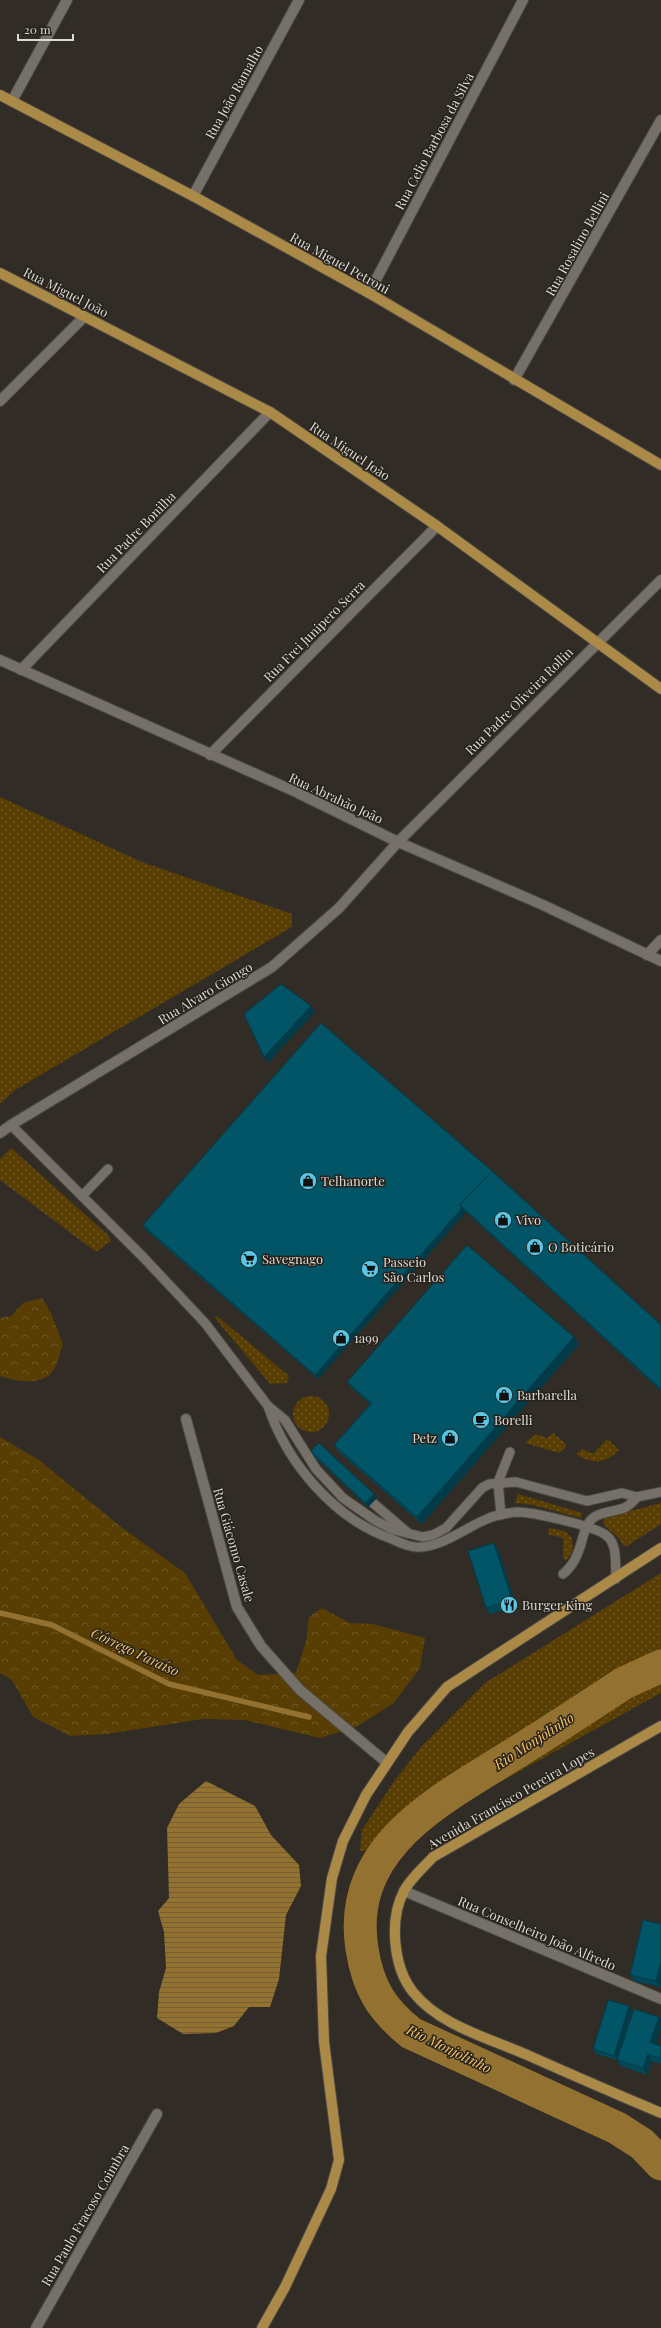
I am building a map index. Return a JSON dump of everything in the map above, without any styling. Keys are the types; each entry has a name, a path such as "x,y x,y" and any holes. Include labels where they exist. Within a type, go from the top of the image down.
{"main road":[{"name":"Rua Miguel Petroni","path":"0,95 193,196 369,294 661,465"},
{"name":"Rua Miguel João","path":"0,273 270,412 437,526 661,689"},
{"path":"262,2328 285,2287 331,2189 339,2160 324,2042 320,1956 332,1878 343,1840 366,1795 386,1762 408,1732 447,1687 616,1579 661,1548"},
{"name":"Avenida Francisco Pereira Lopes","path":"661,1726 433,1857 414,1876 404,1891 395,1920 395,1947 401,1968 412,1991 421,2001 444,2019 661,2113"}],"street":[{"path":"12,101 67,0"},
{"name":"Rua João Ramalho","path":"193,196 299,0"},
{"name":"Rua Celio Barbosa da Silva","path":"369,294 523,0"},
{"name":"Rua Rosalino Bellini","path":"514,380 661,120"},
{"path":"0,401 84,317"},
{"name":"Rua Padre Bonilha","path":"21,670 270,412"},
{"name":"Rua Frei Junipero Serra","path":"210,755 437,526"},
{"name":"Rua Padre Oliveira Rollin","path":"398,842 596,642 661,580"},
{"name":"Rua Abrahão João","path":"0,660 210,755 296,792 398,842 543,905 661,961"},
{"name":"Rua Alvaro Giongo","path":"0,1133 11,1124 272,967 339,908 398,842"},
{"path":"647,955 661,940"},
{"name":"Rua Giácomo Casale","path":"186,1419 237,1606 260,1646 300,1690 386,1762"},
{"name":"Rua Conselheiro João Alfredo","path":"404,1891 661,1999"},
{"name":"Rua Paulo Fracoso Coimbra","path":"36,2328 157,2114"}],"lane":[{"path":"11,1124 143,1257 205,1323 268,1406 285,1420 316,1469 343,1498 376,1521 394,1530 410,1535 423,1537 434,1535 446,1528 482,1488 489,1484 498,1482 516,1482 587,1501 622,1493 637,1497 661,1492"},
{"path":"82,1196 108,1169"},
{"path":"268,1406 276,1427 306,1474 331,1502 366,1527 384,1537 420,1547 439,1543 488,1518 517,1512 534,1514 587,1528 608,1536 615,1549 616,1579"},
{"path":"500,1516 498,1482 510,1452"},
{"path":"563,1574 570,1568 579,1554 587,1528 594,1517 627,1507 637,1497"},
{"path":"373,1503 410,1535"}],"green space":[{"path":"0,797 142,862 292,914 292,927 15,1090 0,1104"},
{"path":"11,1148 108,1235 111,1241 96,1252 0,1180 0,1159"},
{"path":"42,1298 51,1313 63,1344 55,1368 48,1376 35,1381 13,1380 0,1376 0,1318 11,1316 23,1303"},
{"path":"217,1316 289,1376 287,1383 270,1384 215,1318"},
{"path":"311,1396 324,1401 329,1414 324,1427 311,1432 298,1427 293,1414 298,1401"},
{"path":"553,1433 566,1444 565,1448 559,1453 525,1443 535,1434 547,1438"},
{"path":"0,1437 39,1460 121,1527 185,1573 237,1660 258,1675 296,1673 306,1641 309,1617 322,1608 350,1623 373,1624 425,1638 420,1668 394,1703 356,1727 320,1738 245,1720 203,1719 107,1734 70,1736 33,1717 12,1680 0,1673"},
{"path":"607,1439 619,1450 609,1458 593,1461 582,1458 576,1454 582,1449 593,1454"},
{"path":"518,1494 582,1513 581,1518 533,1505 515,1503"},
{"path":"661,1503 661,1524 627,1546 623,1545 619,1538 603,1524 604,1518"},
{"path":"549,1528 564,1531 572,1538 573,1550 567,1560 563,1559 563,1538 548,1534"},
{"path":"661,1573 661,1693 431,1820 401,1847 360,1851 362,1830 395,1780 422,1746 485,1683"}],"shaded area":[{"path":"206,1781 255,1806 271,1835 299,1865 301,1886 286,1915 279,1979 270,2007 249,2007 234,2026 216,2033 183,2034 157,2018 159,1992 166,1968 164,1932 158,1911 169,1898 167,1828 179,1804"}],"building":[{"path":"281,984 311,1006 264,1057 244,1014"},
{"path":"321,1023 492,1171 460,1205 462,1208 315,1375 143,1225"},
{"path":"492,1171 661,1325 661,1389 460,1205"},
{"path":"467,1245 574,1337 417,1517 334,1445 372,1403 347,1382"},
{"path":"319,1443 374,1494 365,1503 311,1451"},
{"path":"494,1543 512,1600 486,1608 468,1551"},
{"path":"643,1920 661,1924 661,1962 656,1981 630,1975"},
{"path":"608,2000 629,2006 614,2056 593,2049"},
{"path":"634,2009 659,2017 650,2042 661,2046 661,2059 648,2054 643,2068 617,2060"}],"waterway":[{"name":"Córrego Paraíso","path":"0,1613 52,1625 169,1684 309,1717"},
{"name":"Rio Monjolinho","path":"661,1666 624,1683 553,1730 453,1792 427,1811 402,1832 382,1856 368,1883 361,1914 362,1949 372,1986 384,2006 411,2033 617,2128 642,2144 661,2164"}],"place":[{"name":"Telhanorte","path":"308,1181"},
{"name":"Vivo","path":"503,1220"},
{"name":"O Boticário","path":"535,1247"},
{"name":"Savegnago","path":"249,1259"},
{"name":"Passeio São Carlos","path":"370,1269"},
{"name":"1a99","path":"341,1338"},
{"name":"Barbarella","path":"504,1395"},
{"name":"Borelli","path":"481,1420"},
{"name":"Petz","path":"450,1438"},
{"name":"Burger King","path":"509,1605"}]}
